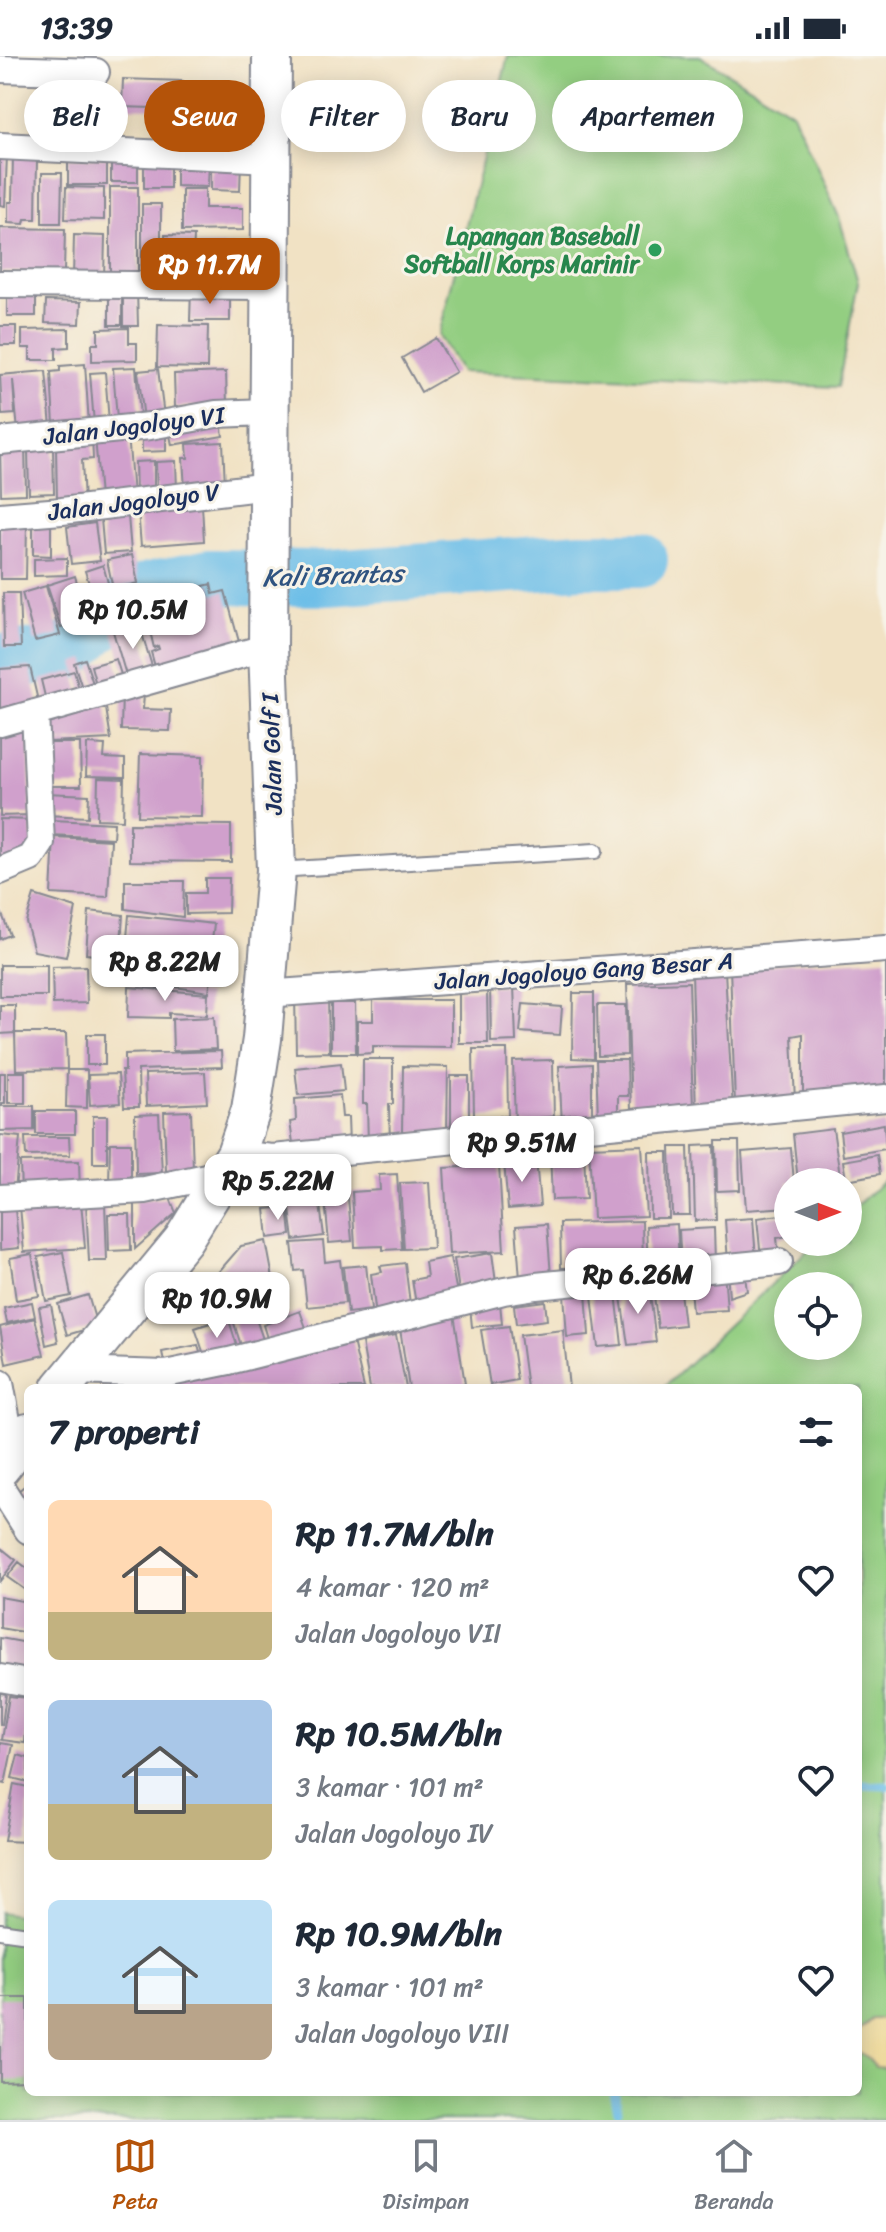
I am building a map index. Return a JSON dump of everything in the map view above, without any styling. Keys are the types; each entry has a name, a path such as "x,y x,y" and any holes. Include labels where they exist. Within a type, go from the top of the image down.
{"main road":[{"name":"Jalan Golf I","path":"67,1380 183,1240 231,1163 251,1110 273,994 276,870 268,647 272,56"}],"street":[{"path":"0,69 96,72"},
{"path":"0,146 271,159"},
{"path":"0,284 269,286"},
{"name":"Jalan Jogoloyo VI","path":"0,441 150,426 216,414 268,412"},
{"name":"Jalan Jogoloyo V","path":"0,516 268,486"},
{"path":"0,723 268,647"},
{"path":"0,871 31,858 41,843 35,713"},
{"name":"Jalan Jogoloyo Gang Besar A","path":"273,994 886,949"},
{"path":"0,1198 145,1190 231,1163 273,1158 886,1098"},
{"path":"67,1380 178,1372 504,1291 779,1262"},
{"path":"0,1383 10,1460 24,1514"},
{"path":"0,1678 24,1682"}],"lane":[{"path":"276,870 595,851"},
{"path":"0,1931 24,1934"}],"green space":[{"name":"Lapangan Baseball Softball Korps Marinir","path":"508,56 700,56 739,80 552,80 552,152 743,152 743,82 793,113 839,217 858,282 838,387 461,372 439,335 484,152 536,152 536,80 502,80"},
{"path":"886,1179 886,2120 0,2120 0,1912 24,1916 24,2096 862,2096 862,1384 667,1384 774,1282 774,1360 862,1360 862,1272 785,1272 801,1256 862,1256 862,1200"}],"sand":[{"path":"872,2019 886,2019 886,2068 875,2067 862,2054 862,2028"}],"building":[{"path":"123,79 153,80 144,80 144,108 128,107 128,80"},
{"path":"0,155 7,155 5,206 0,205"},
{"path":"13,156 37,157 36,219 25,219 24,224 8,223 8,202 12,202"},
{"path":"111,156 138,156 138,182 111,182"},
{"path":"144,157 170,158 170,188 144,188"},
{"path":"68,158 107,158 107,185 68,185"},
{"path":"176,159 209,160 208,187 176,186"},
{"path":"211,160 241,161 240,191 211,190"},
{"path":"42,173 62,173 61,223 42,223"},
{"path":"66,187 104,188 104,220 65,219"},
{"path":"110,187 138,187 138,276 110,276"},
{"path":"182,189 205,189 205,208 243,208 243,230 182,231"},
{"path":"142,204 161,204 161,275 142,275"},
{"path":"0,228 65,229 64,272 0,272"},
{"path":"74,235 105,236 104,279 73,279"},
{"path":"165,235 194,236 193,257 165,257"},
{"path":"198,246 234,246 233,284 197,283"},
{"path":"171,260 193,260 193,279 171,279"},
{"path":"7,288 36,288 36,316 7,316"},
{"path":"123,289 137,289 138,326 123,326"},
{"path":"191,290 230,291 230,321 190,321"},
{"path":"109,291 122,291 122,325 109,325"},
{"path":"46,301 81,302 80,324 45,323"},
{"path":"158,325 208,326 207,368 157,367"},
{"path":"0,326 16,326 16,345 0,345"},
{"path":"129,328 129,343 137,343 137,360 92,361 92,344 98,344 98,329"},
{"path":"69,329 69,347 56,348 56,360 30,360 30,348 22,348 22,330"},
{"path":"436,338 456,372 421,392 402,358"},
{"path":"85,364 89,425 54,425 51,372 60,371 60,366"},
{"path":"136,367 140,417 117,419 113,368"},
{"path":"158,369 164,416 144,419 138,371"},
{"path":"46,371 51,428 18,431 13,380 15,414 2,415 0,375"},
{"path":"105,372 109,422 94,424 90,373"},
{"path":"226,372 227,405 175,407 174,374"},
{"path":"220,416 223,436 172,445 168,425"},
{"path":"166,428 166,451 142,452 142,429"},
{"path":"128,434 133,495 100,498 95,436"},
{"path":"92,435 93,459 82,460 84,503 57,503 56,447"},
{"path":"223,442 225,486 185,489 183,458 188,458 187,444"},
{"path":"0,444 25,444 26,494 1,495"},
{"path":"53,449 54,493 29,494 28,450"},
{"path":"154,461 154,493 136,494 135,462"},
{"path":"176,461 177,491 157,492 156,462"},
{"path":"202,505 204,541 141,546 138,510"},
{"path":"128,516 131,552 104,554 101,519"},
{"path":"0,521 27,521 26,579 0,579"},
{"path":"33,522 51,522 51,556 33,555"},
{"path":"95,523 100,561 71,564 67,527"},
{"path":"132,555 138,583 113,589 107,560"},
{"path":"67,558 67,575 34,576 34,559"},
{"path":"103,565 114,604 97,609 85,571"},
{"path":"75,576 88,620 61,628 47,585"},
{"path":"211,584 213,594 225,591 241,649 157,674 151,652 159,649 158,646 154,648 143,602"},
{"path":"46,586 60,635 35,641 22,593"},
{"path":"3,593 19,593 21,647 4,647"},
{"path":"138,620 154,673 128,682 112,628"},
{"path":"85,659 96,693 85,697 74,663"},
{"path":"116,659 124,684 98,692 91,666"},
{"path":"30,667 39,705 0,717 0,669"},
{"path":"74,671 81,696 47,705 41,680"},
{"path":"122,692 144,693 143,709 171,710 170,731 121,730"},
{"path":"105,702 111,739 49,742 44,717"},
{"path":"28,725 31,815 0,816 0,726"},
{"path":"47,743 80,743 81,786 47,786"},
{"path":"87,744 105,745 104,758 125,759 125,777 86,776"},
{"path":"140,754 203,756 202,817 138,816"},
{"path":"98,778 124,779 123,820 97,819"},
{"path":"46,793 89,795 88,817 45,815"},
{"path":"0,819 32,820 33,854 0,862"},
{"path":"52,820 114,823 113,838 51,835"},
{"path":"130,824 231,825 231,862 130,861"},
{"path":"54,837 111,840 108,897 51,894"},
{"path":"205,878 229,878 228,913 186,914 186,893 205,893"},
{"path":"125,881 184,881 183,917 125,909"},
{"path":"34,895 76,908 66,957 34,951 26,922"},
{"path":"0,909 10,935 0,939"},
{"path":"89,911 123,915 120,958 86,954"},
{"path":"129,915 214,924 210,958 126,949"},
{"path":"131,952 213,965 209,992 127,980"},
{"path":"886,958 886,1093 803,1097 803,1034 792,1036 795,1101 735,1103 730,967"},
{"path":"0,965 47,965 47,996 0,996"},
{"path":"86,966 87,1003 53,1004 52,967"},
{"path":"725,971 733,1111 696,1113 692,972"},
{"path":"689,982 693,1109 631,1111 627,984"},
{"path":"514,985 516,1041 491,1042 490,986"},
{"path":"129,987 208,994 207,1015 169,1013 169,1018 128,1017"},
{"path":"459,990 487,990 488,1043 459,1043"},
{"path":"573,993 594,993 594,1059 572,1058"},
{"path":"295,994 328,994 329,1052 296,1053"},
{"path":"373,1000 451,1000 451,1047 373,1046 373,1053 357,1054 357,1021 373,1021"},
{"path":"331,1003 355,1003 356,1053 331,1053"},
{"path":"523,1004 562,1007 560,1035 520,1032"},
{"path":"0,1005 15,1005 15,1033 0,1034"},
{"path":"597,1005 626,1005 627,1055 598,1056"},
{"path":"214,1017 216,1049 173,1051 172,1019"},
{"path":"15,1033 66,1033 67,1069 16,1070"},
{"path":"87,1034 105,1034 105,1065 87,1065"},
{"path":"473,1049 507,1049 508,1116 474,1117"},
{"path":"221,1051 222,1067 138,1070 139,1107 124,1107 122,1071 125,1071 125,1054"},
{"path":"363,1059 393,1059 393,1104 389,1104 390,1144 368,1144 367,1104 363,1104"},
{"path":"553,1060 554,1123 515,1124 513,1061"},
{"path":"596,1060 627,1060 628,1096 618,1096 618,1119 598,1119"},
{"path":"341,1063 344,1091 298,1095 295,1068"},
{"path":"592,1064 592,1121 562,1124 559,1066"},
{"path":"403,1066 448,1067 447,1133 402,1132"},
{"path":"67,1070 87,1070 87,1108 66,1107"},
{"path":"8,1072 25,1072 25,1103 8,1103"},
{"path":"205,1072 207,1103 146,1106 145,1074"},
{"path":"0,1073 5,1073 5,1103 0,1103"},
{"path":"118,1074 120,1103 90,1105 88,1075"},
{"path":"451,1076 469,1076 469,1136 451,1136"},
{"path":"340,1095 342,1117 348,1117 349,1144 294,1150 290,1122 296,1121 295,1099"},
{"path":"0,1106 34,1106 34,1130 0,1131"},
{"path":"36,1111 75,1111 75,1134 36,1134"},
{"path":"191,1111 193,1170 166,1171 164,1112"},
{"path":"159,1114 162,1173 136,1174 135,1115"},
{"path":"93,1116 107,1116 107,1163 93,1163"},
{"path":"884,1124 886,1149 843,1156 840,1132"},
{"path":"833,1129 839,1168 797,1168 793,1134"},
{"path":"0,1135 20,1137 15,1190 0,1189"},
{"path":"25,1137 69,1137 70,1155 26,1156"},
{"path":"716,1141 739,1141 740,1190 717,1191"},
{"path":"110,1143 131,1143 131,1184 109,1184"},
{"path":"642,1145 646,1216 593,1218 589,1147"},
{"path":"714,1145 716,1220 695,1221 693,1146"},
{"path":"670,1147 688,1147 690,1215 672,1215"},
{"path":"791,1148 793,1168 774,1168 774,1208 746,1210 742,1152"},
{"path":"584,1150 586,1199 552,1200 550,1151"},
{"path":"649,1152 668,1152 669,1218 650,1218"},
{"path":"877,1155 880,1174 862,1177 862,1168 844,1168 843,1161"},
{"path":"536,1159 540,1206 508,1209 504,1162"},
{"path":"79,1161 80,1193 21,1194 20,1162"},
{"path":"499,1165 504,1251 449,1254 444,1168"},
{"path":"397,1174 402,1249 355,1247 352,1192 380,1190 379,1175"},
{"path":"429,1182 433,1248 404,1249 400,1183"},
{"path":"347,1187 352,1241 329,1243 324,1189"},
{"path":"318,1189 324,1236 294,1240 288,1193"},
{"path":"170,1198 176,1213 135,1249 135,1200"},
{"path":"14,1200 19,1248 0,1250 0,1202"},
{"path":"81,1201 85,1248 24,1252 20,1206"},
{"path":"105,1202 107,1261 89,1261 86,1203"},
{"path":"288,1207 291,1235 268,1238 265,1209"},
{"path":"108,1214 130,1214 131,1250 109,1251"},
{"path":"774,1216 774,1256 779,1257 761,1259 757,1218"},
{"path":"753,1218 756,1260 728,1262 725,1220"},
{"path":"642,1221 643,1266 561,1268 560,1223"},
{"path":"547,1224 551,1276 520,1279 516,1226"},
{"path":"677,1224 679,1264 648,1265 646,1226"},
{"path":"714,1228 715,1263 681,1265 679,1230"},
{"path":"266,1241 276,1294 207,1308 202,1291 241,1246"},
{"path":"323,1241 325,1262 340,1260 345,1303 307,1307 303,1270 295,1271 292,1243"},
{"path":"63,1252 71,1296 46,1301 38,1257"},
{"path":"492,1253 497,1290 460,1296 454,1259"},
{"path":"32,1254 39,1296 16,1300 10,1258"},
{"path":"450,1257 457,1293 417,1310 412,1280 427,1277 425,1262"},
{"path":"405,1263 411,1312 376,1317 371,1274 382,1272 380,1266"},
{"path":"366,1265 371,1310 348,1313 343,1267"},
{"path":"744,1268 747,1291 729,1297 727,1270"},
{"path":"724,1271 727,1310 692,1312 689,1274"},
{"path":"679,1284 684,1325 658,1328 653,1287"},
{"path":"649,1286 656,1342 628,1345 620,1290"},
{"path":"586,1292 589,1335 567,1337 564,1294"},
{"path":"616,1293 622,1345 598,1347 592,1296"},
{"path":"88,1295 97,1326 67,1335 58,1304"},
{"path":"545,1301 547,1320 516,1324 514,1305"},
{"path":"32,1302 35,1317 7,1323 4,1308"},
{"path":"500,1303 502,1324 472,1327 470,1306"},
{"path":"51,1305 58,1342 46,1345 39,1307"},
{"path":"300,1311 309,1336 270,1348 263,1325"},
{"path":"254,1313 266,1348 244,1355 233,1320"},
{"path":"454,1314 465,1384 408,1384 399,1322"},
{"path":"228,1317 239,1352 207,1363 195,1328"},
{"path":"35,1318 44,1355 6,1364 0,1327"},
{"path":"509,1326 517,1380 490,1384 481,1330"},
{"path":"563,1330 569,1384 526,1384 520,1335"},
{"path":"396,1335 405,1384 369,1384 362,1342"},
{"path":"352,1337 363,1384 178,1384 177,1374"},
{"path":"198,1345 203,1364 166,1371 162,1352"},
{"path":"24,1486 24,1500 17,1492"},
{"path":"0,1547 16,1560 0,1581"},
{"path":"19,1562 24,1566 24,1589 7,1577"},
{"path":"0,1597 24,1601 24,1632 0,1628"},
{"path":"0,1638 24,1642 24,1674 0,1670"},
{"path":"0,1693 6,1694 2,1725 0,1725"},
{"path":"9,1696 24,1698 24,1743 2,1740"},
{"path":"1,1743 13,1745 5,1784 0,1783"},
{"path":"18,1755 24,1757 24,1781 12,1778"},
{"path":"14,1784 24,1786 24,1842 4,1841"},
{"path":"0,1998 24,1998 24,2080 0,2081"}],"waterway":[{"name":"Kali Brantas","path":"0,662 69,652 99,624 149,590 209,577 329,578 581,560 640,560"},
{"path":"862,1785 886,1786"},
{"path":"615,2096 618,2110"}],"place":[{"name":"Lapangan Baseball Softball Korps Marinir","path":"655,250"}]}
